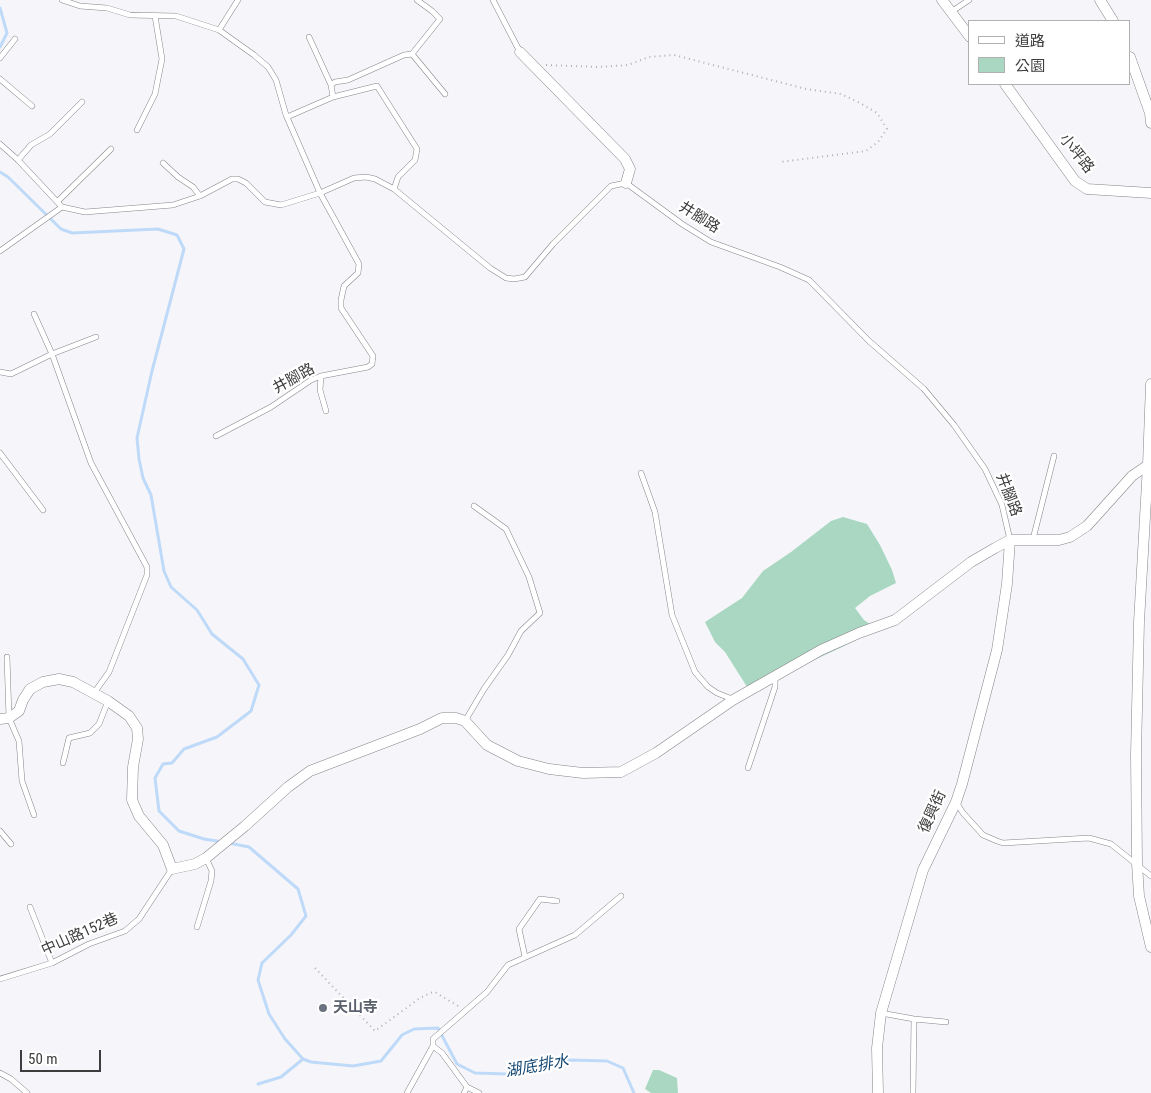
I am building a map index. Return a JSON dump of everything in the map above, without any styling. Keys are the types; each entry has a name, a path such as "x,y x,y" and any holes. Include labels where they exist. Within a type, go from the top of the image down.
{"street":[{"path":"942,0 968,34"},
{"path":"1100,0 1112,20"},
{"path":"520,52 625,159 630,169 626,183"},
{"path":"1131,60 1150,113 1151,122"},
{"name":"小坪路","path":"1006,85 1075,181 1087,190 1151,193"},
{"path":"1151,384 1150,463 1139,622 1136,754 1139,896 1151,948"},
{"path":"4,719 19,711 30,689 43,682 59,679 73,682 108,701 129,716 137,728 138,738 133,767 132,800 139,816 163,845 172,868 195,864 206,858 288,787 310,771 420,729 442,718 456,718 465,721 488,745 518,761 549,769 583,774 621,772 656,753 732,700 821,650 895,620 971,562 1010,540 1059,540 1070,538 1086,526 1132,476 1150,463"},
{"name":"復興街","path":"878,1093 877,1048 882,1013 923,870 956,802 962,784 997,650 1008,584 1010,540"}],"lane":[{"name":"井腳路","path":"62,0 80,6 107,8 130,15 176,16 219,30 247,49 268,67 276,80 287,117 320,192 359,264 358,273 344,286 340,300 341,308 373,356 373,360 368,367 321,376 311,380 271,406 216,436"},
{"path":"219,30 238,0"},
{"path":"330,84 348,80 412,54 440,19 417,0"},
{"path":"493,0 520,52"},
{"path":"951,12 968,0"},
{"path":"137,130 155,94 162,59 155,16"},
{"path":"309,37 330,84 333,97"},
{"path":"0,58 15,39"},
{"path":"412,54 445,94"},
{"path":"0,79 32,106"},
{"path":"287,117 333,97 378,86 417,149 415,160 398,177 394,189"},
{"path":"18,160 31,145 50,134 82,102"},
{"path":"0,144 18,160 62,207 85,212 173,204 200,196 232,179 238,179 246,183 265,202 281,206 354,178 366,177 380,181 394,189 490,268 506,278 514,279 525,277 553,244 611,186 626,183"},
{"path":"58,201 111,149"},
{"path":"163,163 178,178 193,187 200,196"},
{"name":"井腳路","path":"626,183 682,224 711,242 780,267 809,280 869,341 924,389 954,425 985,469 1002,505 1010,540"},
{"path":"0,251 62,207"},
{"path":"34,314 52,354 91,463 147,567 147,576 109,672 94,694"},
{"path":"0,372 11,374 52,354 96,337"},
{"path":"321,376 320,390 326,411"},
{"path":"0,453 43,510"},
{"path":"1033,539 1054,456"},
{"path":"641,473 655,512 672,615 694,672 716,694 732,700"},
{"path":"465,721 484,689 508,656 521,631 540,614 529,576 506,529 474,506"},
{"path":"7,657 4,719 19,741 22,781 34,815"},
{"path":"748,768 775,687 776,676"},
{"path":"63,762 68,738 90,733 100,724 108,701"},
{"path":"956,802 963,813 983,835 1002,843 1089,838 1111,844 1151,876"},
{"path":"0,831 11,844"},
{"path":"197,927 211,880 212,871 206,858"},
{"name":"中山路152巷","path":"0,979 52,963 89,944 125,931 139,920 172,868"},
{"path":"407,1093 432,1046 432,1039 487,992 508,965 575,934 621,896"},
{"path":"525,957 519,929 540,899 557,901"},
{"path":"30,907 52,963"},
{"path":"882,1013 946,1022"},
{"path":"913,1093 914,1019"},
{"path":"432,1046 442,1053 467,1087 479,1093"},
{"path":"0,1074 11,1079 26,1093"},
{"path":"464,1093 467,1087"}],"path":[{"path":"534,65 565,64 599,67 628,65 649,57 674,55 806,89 840,94 877,113 887,129 878,142 866,150 780,162"},
{"path":"315,968 376,1031 420,998 430,993 435,992 466,1010"}],"green space":[{"path":"843,517 867,524 892,570 896,583 870,596 855,608 864,620 878,629 749,690 725,652 715,642 705,622 742,598 763,571 831,521"},
{"path":"653,1070 659,1070 677,1078 678,1093 651,1093 645,1089"}],"waterway":[{"path":"0,8 7,33 0,47"},
{"path":"0,172 8,177 61,229 72,233 158,229 177,235 184,249 152,371 137,438 139,459 143,478 151,495 164,571 171,587 197,610 212,634 243,659 259,685 251,711 217,737 184,749 172,763 163,764 155,778 159,811 179,831 204,839 223,842"},
{"path":"229,843 249,847 298,889 306,916 291,935 262,963 258,980 269,1014 285,1039 303,1059"},
{"name":"湖底排水","path":"258,1084 281,1077 303,1059 311,1062 353,1066 381,1061 402,1035 414,1029 438,1028 457,1064 475,1073 507,1074 570,1060 607,1061 623,1068 634,1093"}],"place":[{"name":"天山寺","path":"323,1008"}]}
